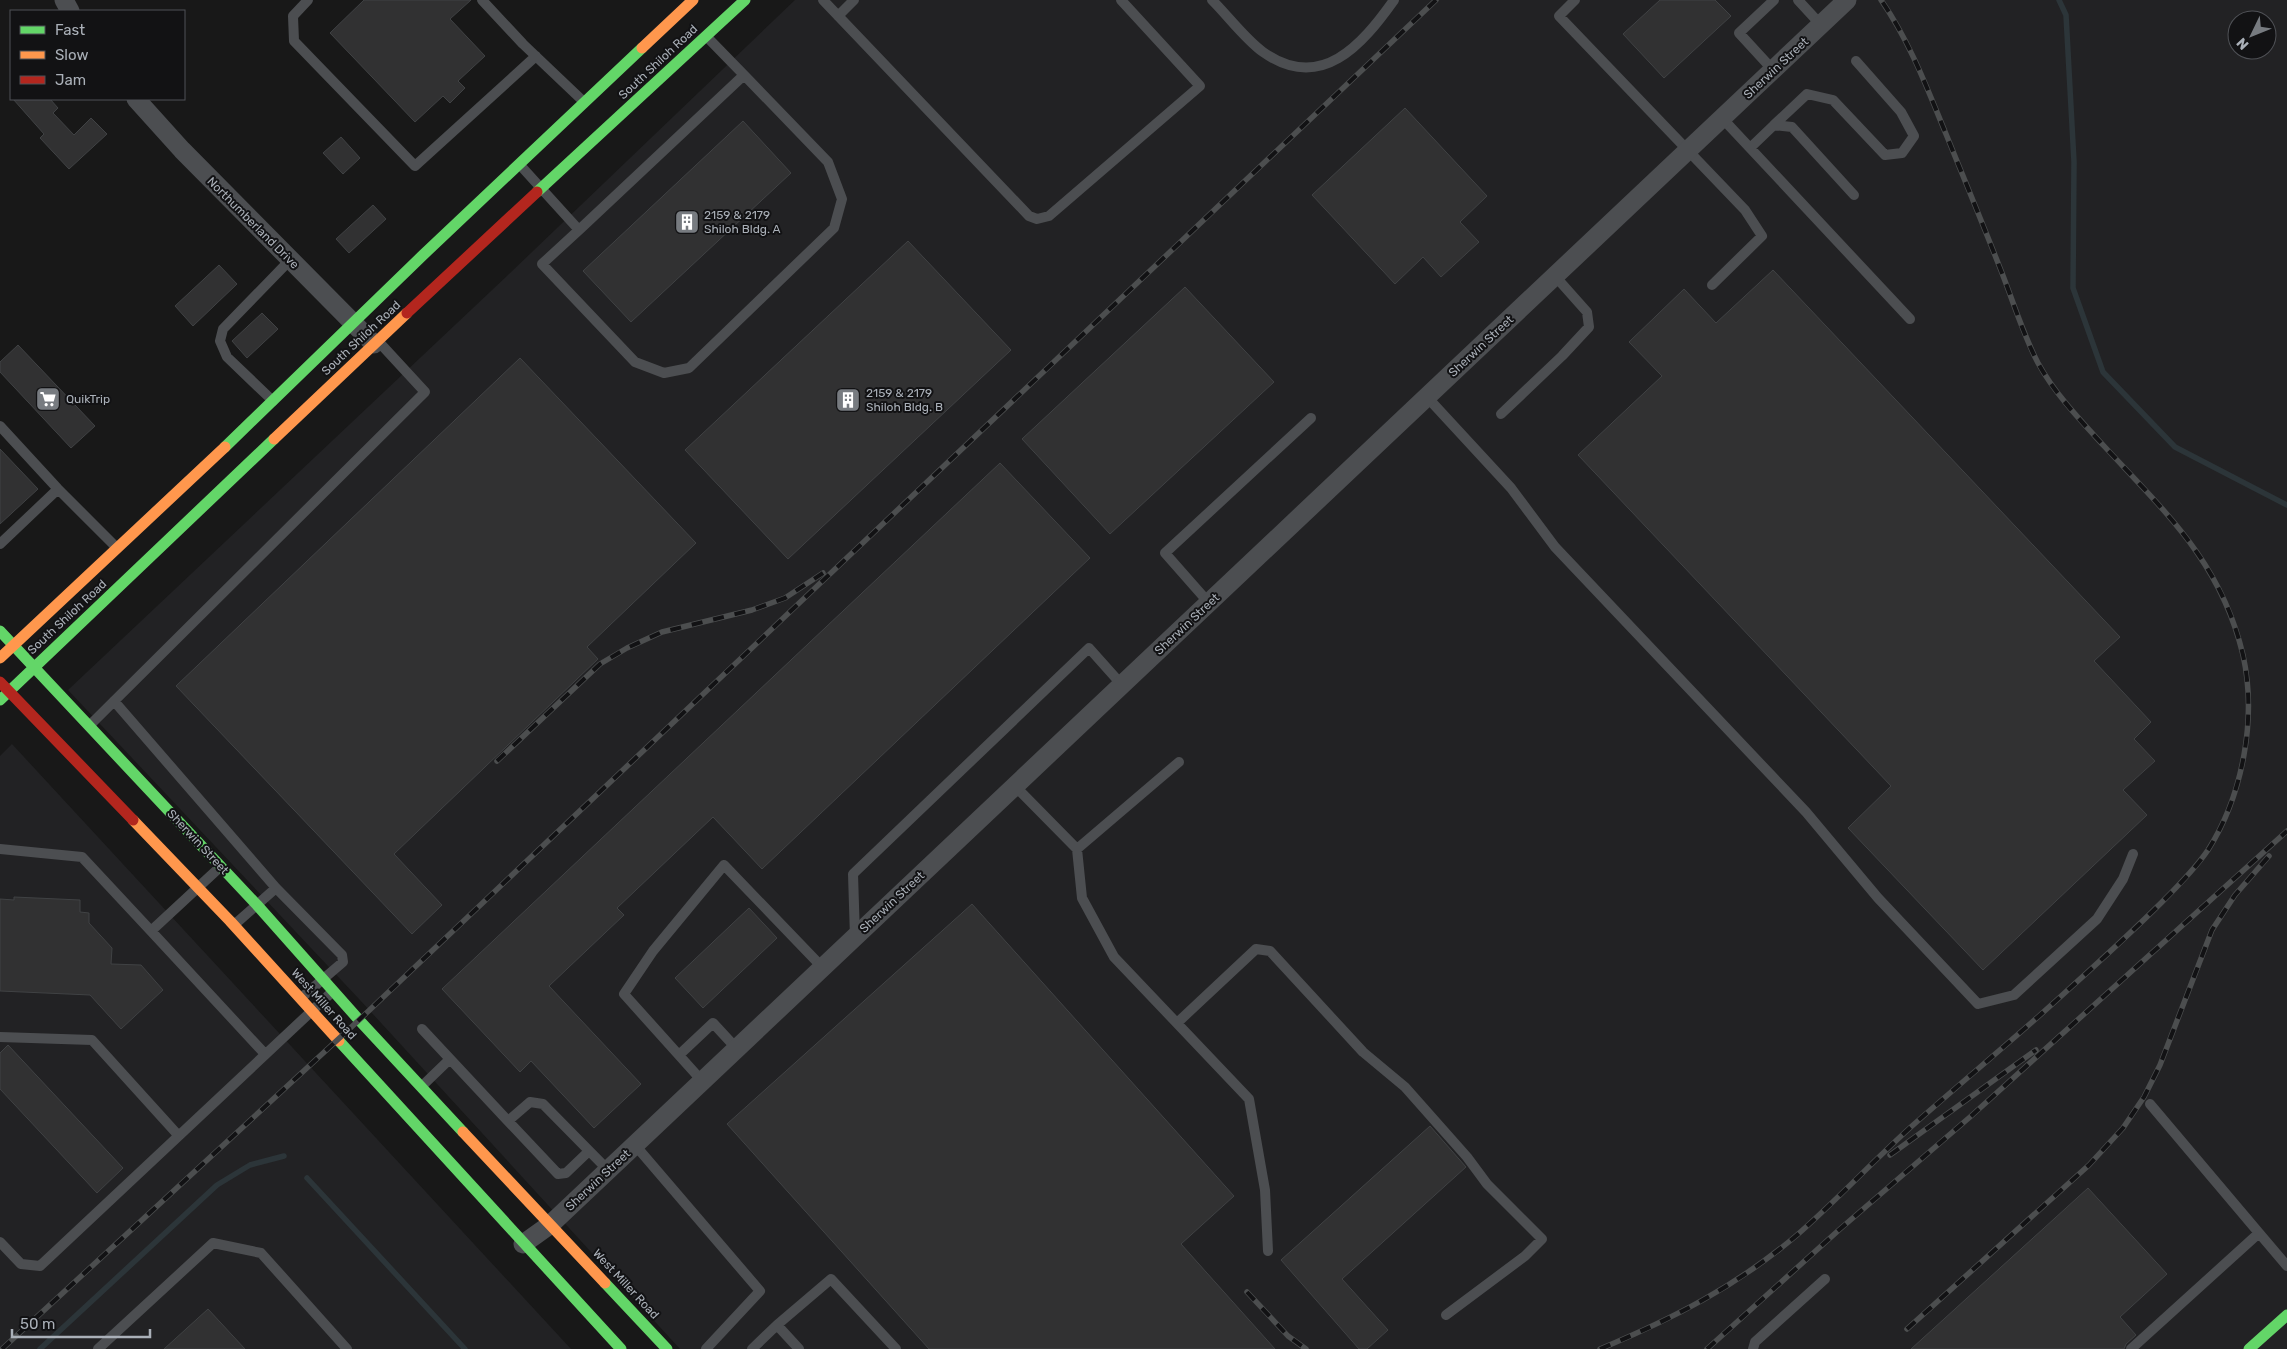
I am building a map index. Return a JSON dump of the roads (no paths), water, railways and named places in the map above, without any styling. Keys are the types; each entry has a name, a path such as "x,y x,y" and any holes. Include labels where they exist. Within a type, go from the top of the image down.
{"main road":[{"name":"South Shiloh Road","path":"0,658 273,401 693,0"},
{"name":"South Shiloh Road","path":"0,700 376,342 543,189 744,0"},
{"path":"0,631 34,668"},
{"name":"Sherwin Street","path":"34,668 257,905 358,1020"},
{"name":"West Miller Road","path":"0,682 234,925 621,1349"},
{"name":"West Miller Road","path":"358,1020 667,1349"},
{"path":"2249,1349 2287,1315"}],"street":[{"name":"Sherwin Street","path":"524,1244 551,1224 703,1082 1847,0"},
{"name":"Northumberland Drive","path":"137,100 182,150 290,260 353,323 376,342"}],"lane":[{"path":"308,0 293,16 294,41 415,166 536,56"},
{"path":"482,0 584,103"},
{"path":"823,0 1029,216 1037,219 1050,216 1200,86 1121,0"},
{"path":"838,16 854,0"},
{"path":"1212,0 1262,52 1280,62 1302,69 1330,63 1355,47 1371,32 1394,0"},
{"path":"1575,0 1559,16 1745,210 1762,236 1712,285"},
{"path":"1774,0 1738,33 1774,70"},
{"path":"1798,0 1821,25"},
{"path":"706,36 828,162 842,199 834,228 689,368 664,373 634,362 542,264 744,76"},
{"path":"1750,148 1807,94 1833,100 1884,155 1902,153 1914,136 1902,112 1856,61"},
{"path":"1722,118 1910,319"},
{"path":"1774,125 1792,127 1854,195"},
{"path":"520,164 579,230"},
{"path":"273,401 227,357 220,341 223,329 290,260"},
{"path":"1501,414 1568,350 1589,327 1587,312 1555,276"},
{"path":"89,726 426,392 376,342"},
{"path":"1427,397 1510,488 1555,547 1800,805 1878,898 1978,1004 2014,995 2097,919 2123,879 2133,854"},
{"path":"1209,603 1165,553 1311,418"},
{"path":"0,426 116,548"},
{"path":"0,544 58,489"},
{"path":"855,938 853,874 1090,648 1122,685"},
{"path":"114,701 276,888 342,955 343,962 300,998"},
{"path":"1077,849 1179,762"},
{"path":"1015,786 1077,849 1082,898 1114,957 1249,1099 1266,1190 1268,1252"},
{"path":"0,848 82,857 265,1054"},
{"path":"151,931 221,866"},
{"path":"703,1082 624,994 652,951 724,866 823,968"},
{"path":"234,925 276,888"},
{"path":"1176,1023 1256,949 1270,951 1363,1052 1405,1087 1467,1157 1487,1184 1542,1240 1524,1256 1446,1315"},
{"path":"0,1242 21,1264 40,1266 333,991"},
{"path":"679,1055 713,1023 737,1049"},
{"path":"422,1029 558,1174 566,1172 589,1151"},
{"path":"0,1037 92,1040 178,1135"},
{"path":"422,1087 450,1059"},
{"path":"508,1121 530,1102 543,1104 608,1170"},
{"path":"2150,1104 2287,1266"},
{"path":"635,1145 760,1291 706,1349"},
{"path":"2131,1349 2259,1233"},
{"path":"98,1349 213,1243 261,1253 347,1349"},
{"path":"752,1349 777,1324 832,1278 896,1349"},
{"path":"1753,1349 1755,1342 1825,1278"},
{"path":"777,1324 799,1349"}],"waterway":[{"path":"2059,0 2066,15 2074,162 2073,288 2103,372 2175,447 2287,505"},
{"path":"40,1349 217,1185 250,1165 284,1156"},
{"path":"307,1178 465,1349"}],"railway":[{"path":"2,1349 359,1020 1436,0"},
{"path":"1600,1349 1653,1326 1703,1300 1727,1286 1774,1253 1812,1222 1912,1126 2101,960 2174,890 2208,850 2230,805 2244,756 2247,730 2247,679 2243,655 2233,622 2221,593 2206,566 2169,517 2068,406 2038,363 2023,330 1925,82 1901,32 1881,0"},
{"path":"497,761 600,664 627,648 662,632 752,610 785,598 823,573"},
{"path":"1707,1349 1840,1229 1970,1117 2287,831"},
{"path":"1907,1329 2089,1165 2123,1128 2144,1097 2160,1065 2212,930 2235,895 2269,856"},
{"path":"1890,1155 2036,1050"},
{"path":"1247,1292 1288,1336 1306,1349"}],"place":[{"name":"2159 & 2179 Shiloh Bldg. A","path":"687,222"},
{"name":"QuikTrip","path":"48,399"},
{"name":"2159 & 2179 Shiloh Bldg. B","path":"848,400"}]}
